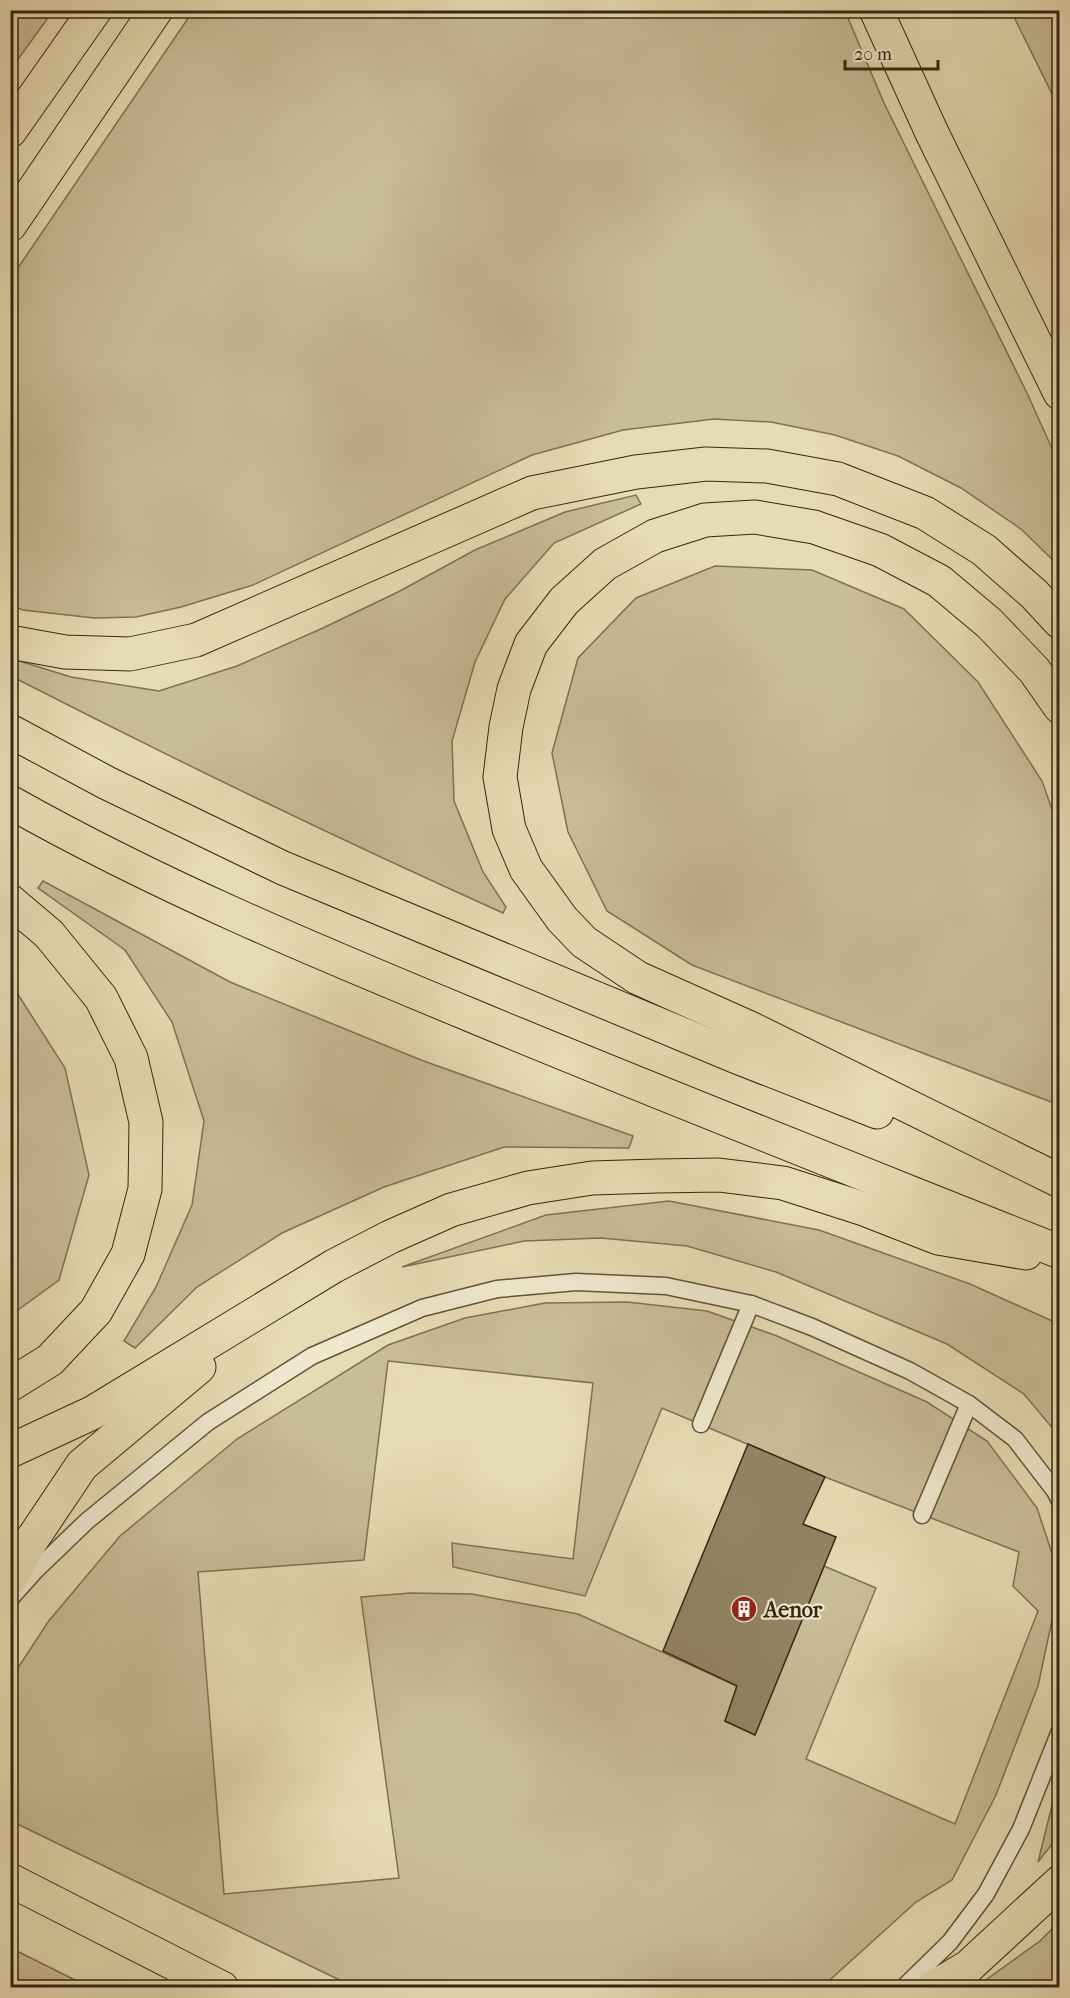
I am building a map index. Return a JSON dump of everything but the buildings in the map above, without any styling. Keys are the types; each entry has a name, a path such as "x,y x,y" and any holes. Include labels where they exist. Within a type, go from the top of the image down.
{"highway":[{"path":"10,131 95,10"},
{"path":"10,225 156,10"},
{"path":"876,10 932,133 1059,393"},
{"path":"10,642 64,652 129,654 196,640 532,493 636,472 706,464 767,466 838,479 925,513 984,550 1034,594 1059,622"},
{"path":"1059,707 1034,670 989,623 939,581 880,550 814,526 755,517 705,520 655,536 605,564 564,601 531,644 513,689 500,777 509,829 526,869 562,919 584,942 638,978 750,1028 1059,1181"},
{"path":"10,731 107,783 284,868 737,1057 1059,1185"},
{"path":"10,802 109,854 227,911 344,963 1059,1252"},
{"path":"10,901 49,934 101,998 131,1058 146,1122 145,1190 128,1254 96,1311 50,1360 10,1385"},
{"path":"10,1451 92,1413 334,1266 390,1237 451,1210 528,1188 592,1178 719,1175 783,1184 861,1208 938,1238 1059,1258"},
{"path":"10,1579 29,1544 82,1465 278,1300"},
{"path":"10,1880 222,1988"},
{"path":"933,1988 968,1966 1059,1882"}],"lane":[{"path":"10,1599 35,1571 87,1521 208,1422 312,1356 422,1308 497,1289 576,1281 666,1286 751,1304 812,1327 910,1371 969,1404 1015,1439 1055,1491 1059,1501"},
{"path":"701,1424 751,1304"},
{"path":"922,1515 969,1404"},
{"path":"903,1988 951,1942 986,1894 1021,1828 1059,1731"}],"shaded area":[{"path":"10,11 53,11 11,69"},
{"path":"193,11 845,11 884,103 1027,393 1059,464 1059,566 1021,529 961,488 898,456 835,435 771,422 714,419 623,430 532,455 253,585 181,607 136,617 94,618 23,610 11,606 11,278"},
{"path":"1011,11 1059,11 1059,108"},
{"path":"636,495 641,504 554,543 505,599 475,662 452,741 454,801 483,872 506,907 503,913 255,798 11,676 10,658 71,677 159,691 237,666 398,592 475,550 565,512"},
{"path":"715,566 812,570 904,609 978,682 1042,781 1060,832 1059,1105 692,965 607,911 568,832 552,753 578,658 636,598"},
{"path":"43,881 230,982 421,1060 633,1136 629,1148 504,1147 384,1187 282,1233 197,1287 135,1348 124,1341 156,1287 192,1205 204,1121 172,1022 125,950 38,888"},
{"path":"10,982 65,1068 89,1175 59,1280 11,1315"},
{"path":"669,1201 819,1230 970,1284 1059,1324 1059,1436 1024,1394 947,1344 776,1272 687,1246 601,1238 524,1241 402,1267 546,1215"},
{"path":"627,1302 707,1311 777,1336 927,1402 987,1441 1037,1508 1059,1574 1059,1588 1038,1686 996,1795 952,1880 916,1902 822,1987 354,1987 11,1821 10,1680 48,1622 120,1536 237,1439 388,1345 465,1318 545,1303","holes":["388,1361 593,1383 573,1559 452,1543 453,1567 585,1596 662,1408 825,1477 1019,1552 1013,1586 1038,1611 955,1824 806,1759 876,1588 824,1566 755,1735 725,1721 737,1686 578,1614 472,1594 411,1593 361,1597 399,1878 224,1894 198,1572 364,1560"]},
{"path":"1059,1777 1059,1835 1038,1862"},
{"path":"1059,1922 1059,1987 976,1987 1040,1941"},
{"path":"11,1948 89,1987 11,1987"}],"place":[{"name":"Aenor","path":"744,1609"}]}
